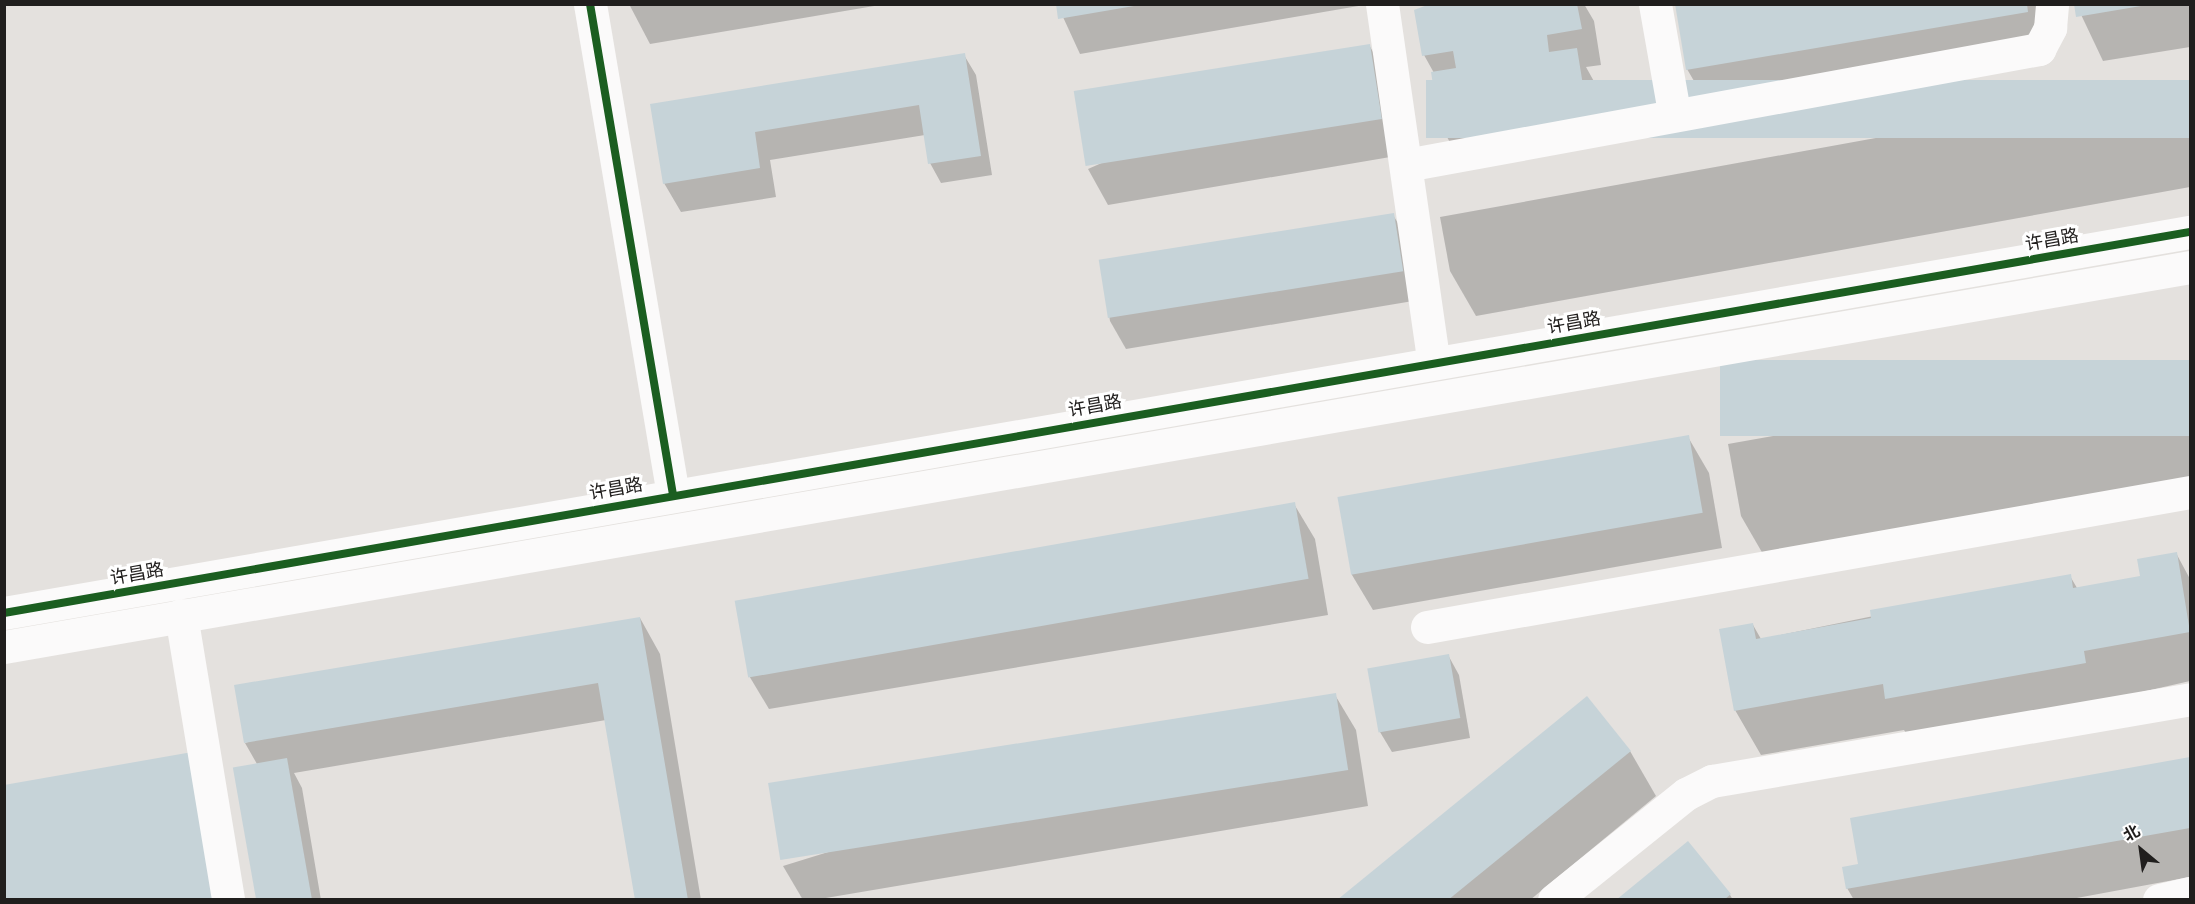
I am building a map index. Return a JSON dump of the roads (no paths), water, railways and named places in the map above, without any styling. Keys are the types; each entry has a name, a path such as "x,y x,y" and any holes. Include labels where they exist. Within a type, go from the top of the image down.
{"street":[{"path":"590,4 673,495"},
{"path":"1382,4 1434,363"},
{"path":"1655,4 1674,112"},
{"path":"1406,165 1674,112 2039,49 2050,28 2052,4"},
{"name":"许昌路","path":"4,613 2190,232"},
{"path":"4,647 2190,267"},
{"path":"1427,627 2190,492"},
{"path":"181,615 228,900"},
{"path":"1554,900 1686,794 1712,781 2190,699"},
{"path":"2159,900 2190,893"}]}
